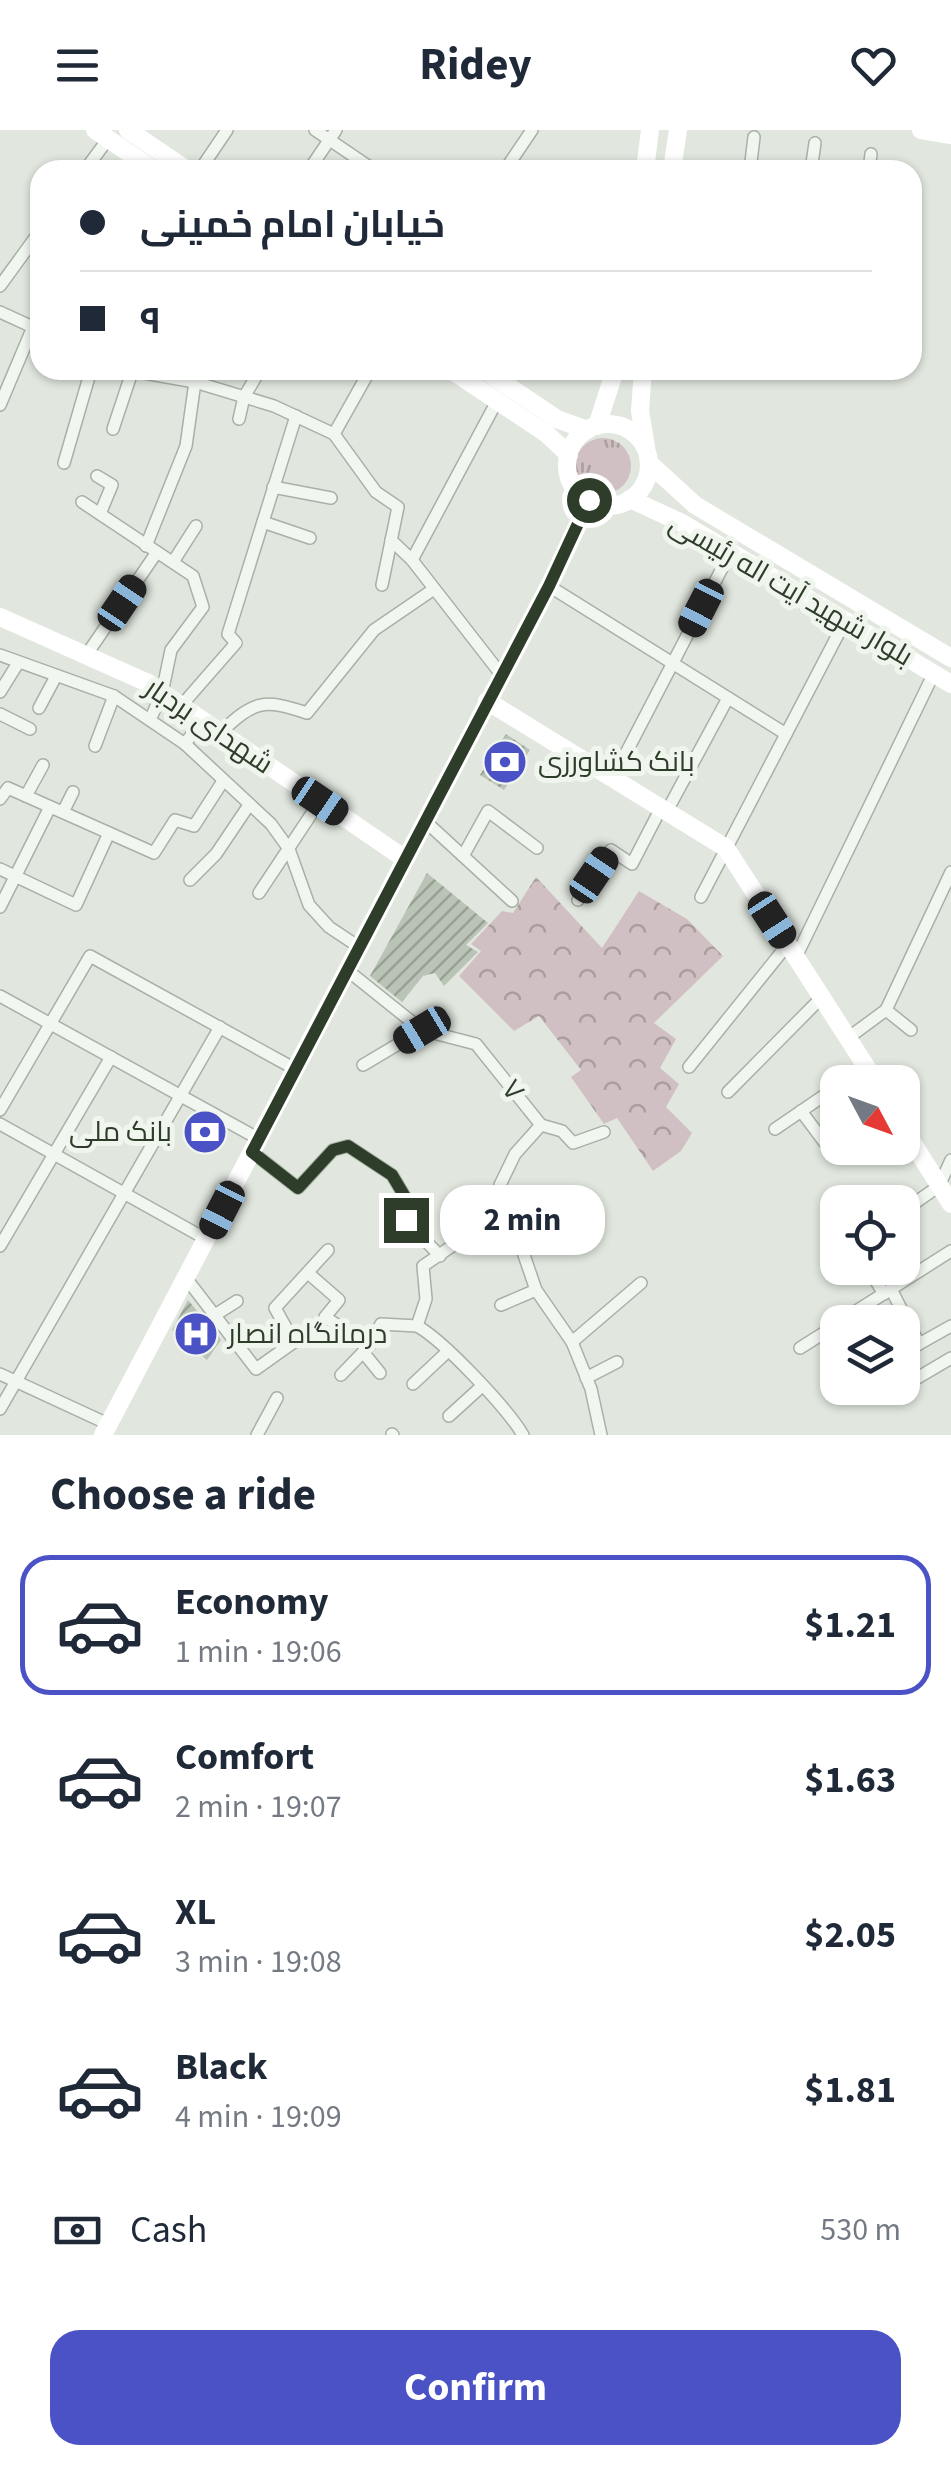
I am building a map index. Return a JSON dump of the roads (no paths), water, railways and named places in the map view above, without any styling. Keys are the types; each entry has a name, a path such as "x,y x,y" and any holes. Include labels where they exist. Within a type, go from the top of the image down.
{"main road":[{"path":"128,130 172,160"},
{"path":"674,160 678,130"},
{"path":"921,130 951,136"},
{"path":"645,160 647,132"},
{"path":"101,134 139,160"},
{"path":"467,380 546,434 568,455 574,486 589,500 610,506 630,499 644,484 648,458 640,411 642,380"},
{"path":"499,380 557,419 592,428 628,428 648,458"},
{"path":"568,455 592,428 611,380"},
{"name":"بلوار شهید آیت اله رئیسی","path":"648,458 695,505 951,658"},
{"name":"بلوار شهید آیت اله رئیسی","path":"630,499 730,553 951,684"},
{"path":"106,1430 549,586 589,500"},
{"name":"شهدای بردبار","path":"0,617 87,654 162,693 406,858"},
{"path":"486,702 726,848 865,1065"},
{"path":"920,1156 951,1204"}],"street":[{"path":"207,160 227,130"},
{"path":"315,130 333,135 362,160"},
{"path":"512,160 532,130"},
{"path":"89,160 101,134"},
{"path":"316,160 333,135"},
{"path":"751,160 754,137"},
{"path":"813,160 815,144"},
{"path":"870,160 871,154"},
{"path":"0,286 30,245"},
{"path":"0,312 30,325"},
{"path":"0,406 30,343"},
{"path":"64,463 88,380"},
{"path":"113,429 127,380"},
{"path":"184,380 244,397 334,434 376,492 398,506 382,586"},
{"path":"239,419 244,397 254,380"},
{"path":"334,434 364,380"},
{"path":"87,654 151,549 186,446 196,382"},
{"path":"412,560 497,401"},
{"path":"182,706 236,643 228,634 296,416"},
{"path":"96,476 112,484 100,514"},
{"path":"273,488 331,498"},
{"path":"82,502 193,576 203,607 171,650 162,693 150,720"},
{"path":"263,522 310,538"},
{"path":"174,562 196,526"},
{"path":"390,540 412,560 500,674"},
{"path":"612,780 730,553"},
{"path":"549,586 786,734"},
{"path":"220,733 249,706 276,702 307,713 374,630 434,589"},
{"path":"701,897 846,622"},
{"path":"0,655 114,696 185,744 250,805 289,849 309,905 330,927 359,947"},
{"path":"0,692 18,663"},
{"path":"689,1067 792,950 934,673"},
{"path":"39,708 56,678"},
{"path":"96,746 114,696"},
{"path":"578,900 611,850 632,864 728,698"},
{"path":"0,714 30,729"},
{"path":"185,744 202,720"},
{"path":"26,796 43,765"},
{"path":"0,799 8,788 154,852 175,820 194,826 223,781"},
{"path":"63,812 73,792"},
{"path":"259,893 320,801"},
{"path":"190,880 216,854 250,805"},
{"path":"0,907 50,806"},
{"path":"463,856 488,812 537,848"},
{"path":"425,821 512,901"},
{"path":"0,869 76,905 109,832"},
{"path":"848,1038 886,1010 951,872"},
{"path":"0,1110 90,956 295,1069"},
{"name":"۷","path":"348,970 422,1030 476,1044 541,1125 515,1154 500,1185 536,1290 572,1342 586,1378 600,1435"},
{"path":"0,996 181,1096 255,1146 298,1188 333,1150 348,1146 392,1175 414,1212 406,1220 440,1256"},
{"path":"728,1092 822,997"},
{"path":"886,1010 910,1030"},
{"path":"0,1409 220,1027"},
{"path":"362,1065 422,1030"},
{"path":"0,1246 112,1058"},
{"path":"775,1129 820,1098"},
{"path":"801,1111 820,1136"},
{"path":"0,1124 206,1239"},
{"path":"541,1125 562,1131 573,1144 604,1132"},
{"path":"920,1199 938,1186 951,1160"},
{"path":"417,1326 426,1299 422,1266 506,1208"},
{"path":"186,1278 256,1368 294,1342 275,1308 328,1250"},
{"path":"866,1305 951,1251"},
{"path":"308,1273 340,1300 325,1317 366,1349 380,1374"},
{"path":"572,1342 640,1283"},
{"path":"883,1285 896,1305"},
{"path":"501,1306 536,1290"},
{"path":"215,1316 236,1301"},
{"path":"341,1375 366,1349 381,1324 417,1326 435,1336 446,1353 512,1417 523,1435"},
{"path":"920,1343 951,1326"},
{"path":"800,1348 820,1335"},
{"path":"413,1384 446,1353"},
{"path":"920,1377 951,1358"},
{"path":"586,1378 617,1362"},
{"path":"0,1374 106,1430"},
{"path":"449,1416 481,1387"},
{"path":"257,1435 277,1398"}],"place":[{"name":"بانک کشاورزی","path":"505,762"},
{"name":"بانک ملی","path":"205,1132"},
{"name":"درمانگاه انصار","path":"196,1334"}]}
